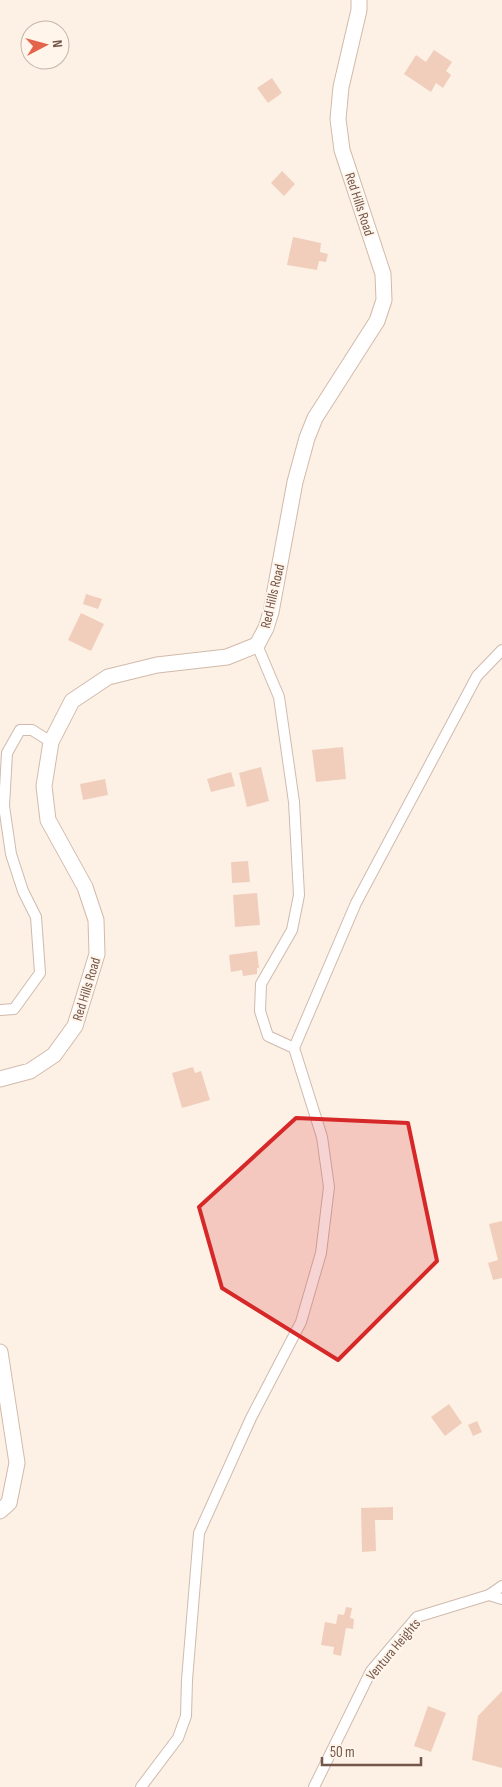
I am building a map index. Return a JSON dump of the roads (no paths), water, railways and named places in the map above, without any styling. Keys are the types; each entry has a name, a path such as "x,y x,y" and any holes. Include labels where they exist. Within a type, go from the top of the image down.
{"main road":[{"name":"Red Hills Road","path":"0,1079 30,1071 54,1055 75,1026 97,954 96,920 85,886 48,820 44,786 51,742 72,701 108,677 157,665 228,657 256,645 266,628 270,612 295,482 307,438 315,418 377,321 384,300 383,274 342,150 338,119 341,86 359,10 359,0"},
{"path":"0,1352 17,1463 9,1503 0,1511"}],"street":[{"path":"256,645 279,697 294,802 298,895 292,930 261,984 260,1011 268,1036 294,1048"},
{"path":"141,1787 178,1738 186,1716 187,1680 199,1533 251,1418 301,1322 321,1253 329,1187 322,1137 294,1048 356,903 477,676 502,650"},
{"path":"0,1010 14,1010 40,973 36,917 23,891 11,854 4,806 7,753 20,730 32,730 51,742"},
{"name":"Ventura Heights","path":"314,1787 371,1671 417,1617 489,1595 502,1586"},
{"path":"489,1595 502,1599"}]}
